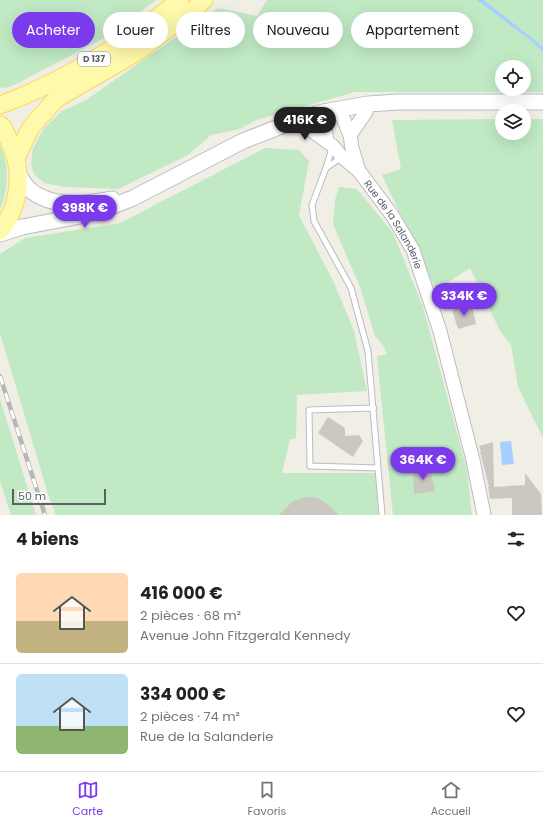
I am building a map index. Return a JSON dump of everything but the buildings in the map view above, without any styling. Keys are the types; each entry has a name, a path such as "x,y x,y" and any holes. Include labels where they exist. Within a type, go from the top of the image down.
{"main road":[{"name":"D 137","path":"0,105 32,92 110,50 154,21 180,0"},
{"name":"D 137","path":"17,165 30,127 56,99 136,52 171,27 204,0"},
{"path":"0,233 22,227 80,216 108,208 133,198 243,141 297,120 330,111 368,104 398,102 543,102"},
{"path":"0,124 3,127 17,165 28,188 38,195 53,201 97,202 155,187"},
{"path":"0,233 7,222 17,196 17,165"}],"street":[{"path":"351,142 366,112 368,104"},
{"path":"330,111 330,144"},
{"name":"Rue de la Salanderie","path":"330,111 343,118 359,171 392,215 413,250 440,331 484,515"},
{"path":"297,120 330,144 342,157 359,171"}],"lane":[{"path":"326,168 342,157 351,142"},
{"path":"330,144 326,168 312,205 314,221 351,288 368,351 382,515"},
{"path":"374,408 309,410 310,466 378,468"}],"green space":[{"path":"0,0 156,0 140,12 103,12 103,39 95,43 95,12 12,12 12,48 85,48 10,87 0,88"},
{"path":"267,0 543,0 543,92 531,92 531,60 495,60 495,92 355,92 256,120 240,129 211,135 188,155 118,189 65,187 44,183 34,174 31,164 33,148 44,128 62,111 86,100 161,48 168,48 168,43 176,37 176,48 245,48 245,14 253,15 253,48 343,48 343,12 260,12"},
{"path":"218,8 238,12 212,12"},
{"path":"495,119 495,140 531,140 531,119 543,119 543,438 518,387 511,345 500,331 470,268 436,290 382,175 401,169 392,120"},
{"path":"0,146 7,169 7,178 5,194 0,209"},
{"path":"265,148 299,150 309,161 299,215 334,283 354,331 367,391 297,395 296,439 290,439 282,473 376,473 378,515 56,515 48,494 0,333 0,254 25,238 120,223"},
{"path":"339,187 357,189 393,233 423,307 467,470 472,515 393,515 377,356 387,354 383,345 375,336 360,287 333,224 335,200"},
{"path":"0,399 36,515 11,515 0,481"}],"water":[{"path":"477,0 484,0 543,47 543,52 533,42"},
{"path":"511,441 514,464 502,465 500,442"}],"railway":[{"path":"0,376 45,515"}]}
